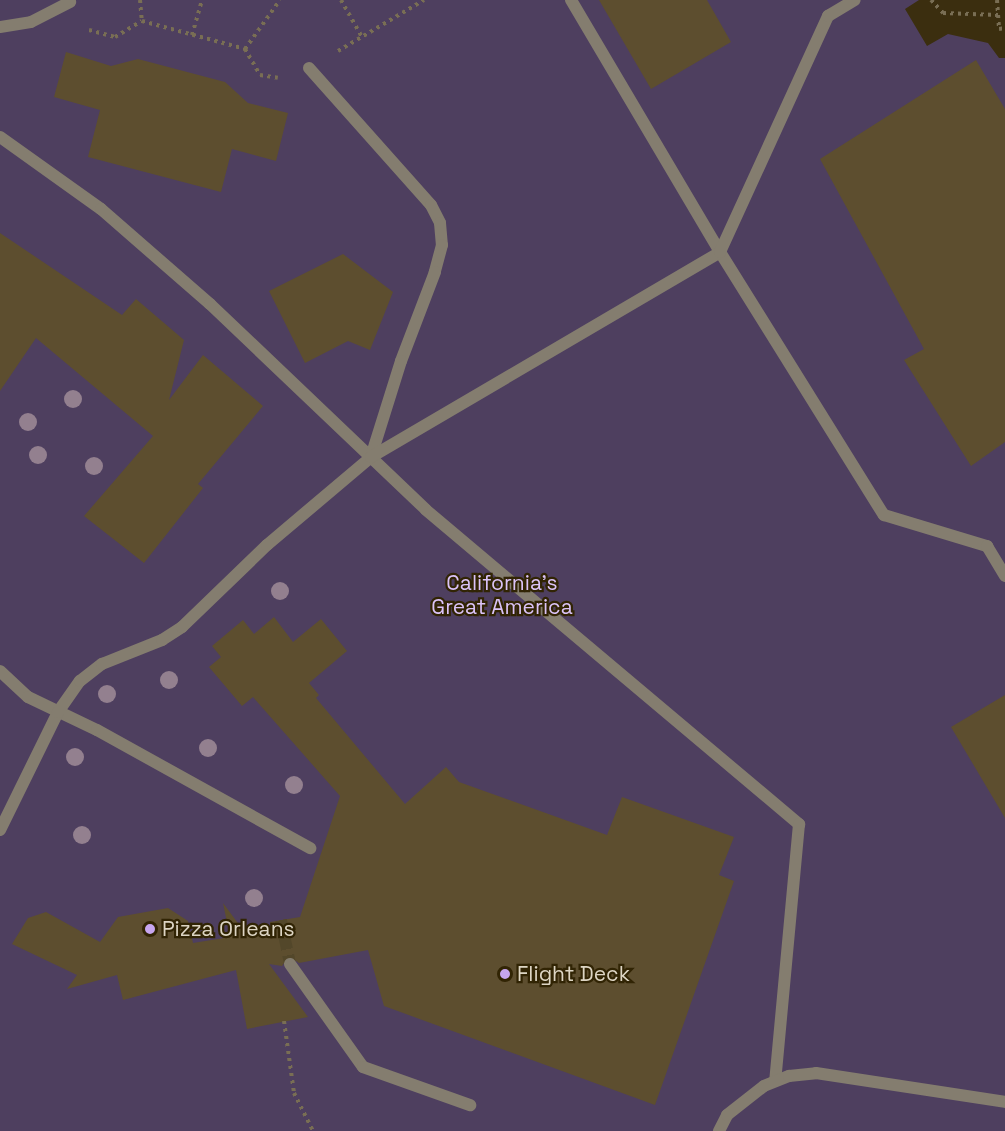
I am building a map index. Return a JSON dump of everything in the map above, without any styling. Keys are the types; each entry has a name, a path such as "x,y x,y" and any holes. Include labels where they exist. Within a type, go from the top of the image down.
{"street":[{"path":"571,0 720,252 884,515 987,546 1005,576"},
{"path":"0,830 58,712 80,681 102,664 162,640 182,627 267,545 371,457 720,252 828,16 855,0"},
{"path":"0,27 31,22 70,2"},
{"path":"309,68 425,198 440,223 442,245 435,272 401,361 371,457"},
{"path":"0,137 101,209 210,304 426,510 799,824 775,1082"},
{"path":"0,671 28,698 310,848"},
{"path":"290,964 363,1067 470,1105"},
{"path":"720,1131 727,1115 745,1099 775,1082 816,1073 1005,1102"}],"path":[{"path":"140,0 142,21"},
{"path":"192,35 202,0"},
{"path":"246,49 280,0"},
{"path":"341,0 362,37"},
{"path":"85,28 116,37 142,21 246,49 260,75 290,80 424,0"},
{"path":"931,0 943,13 998,15"},
{"path":"997,0 999,29 1005,28"},
{"path":"284,1022 294,1093 313,1131"}],"green space":[{"name":"California's Great America","path":"0,0 919,0 905,9 927,46 948,34 988,43 999,58 1005,58 1005,1131 0,1131"}],"building":[{"path":"599,0 707,0 731,42 651,89"},
{"path":"66,52 111,66 138,59 225,82 248,103 288,113 276,161 232,149 221,192 88,157 100,110 54,97"},
{"path":"976,60 1005,109 1005,442 971,466 904,360 924,349 820,159"},
{"path":"0,233 122,315 136,299 184,340 169,400 203,355 263,406 198,484 203,488 144,563 84,516 153,436 36,338 0,391"},
{"path":"343,254 393,292 370,350 348,341 305,363 269,291"},
{"path":"274,617 293,642 321,619 347,651 309,683 319,695 316,698 405,804 446,767 459,782 607,835 622,797 734,837 719,875 734,881 655,1105 384,1006 368,950 299,963 289,956 282,966 269,964 308,1017 247,1029 236,970 123,1000 117,975 67,989 77,975 12,944 28,918 46,912 100,942 118,917 168,908 188,921 193,943 230,937 223,903 246,934 271,929 270,922 300,917 340,796 253,697 242,706 209,667 221,657 212,646 243,620 254,634"},
{"path":"1005,695 1005,818 951,727"}],"tunnel":[{"path":"281,920 290,964"}],"place":[{"name":"Pizza Orleans","path":"150,929"},
{"name":"Flight Deck","path":"505,974"}]}
